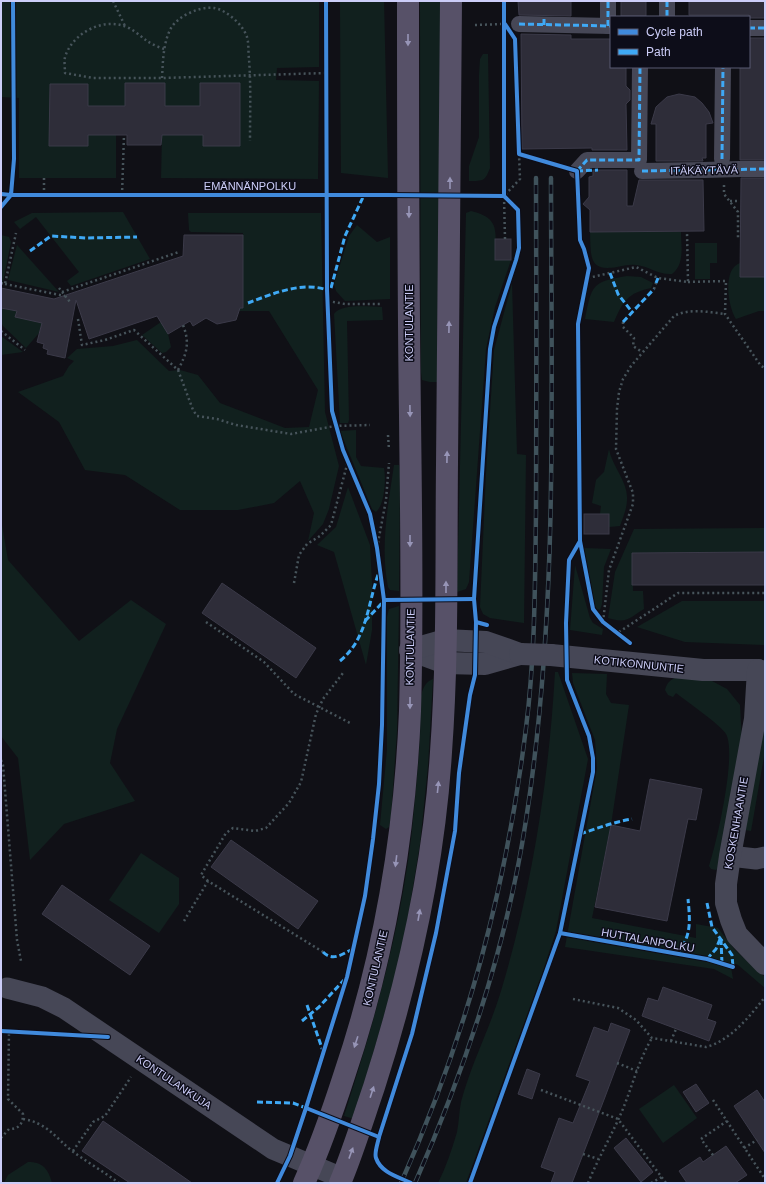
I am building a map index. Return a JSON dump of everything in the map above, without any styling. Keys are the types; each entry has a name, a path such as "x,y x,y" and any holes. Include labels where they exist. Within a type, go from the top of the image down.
{"main road":[{"name":"KONTULANTIE","path":"308,1175 331,1117 358,1036 386,922 396,865 403,803 410,711 408,1"},
{"path":"341,1181 360,1129 389,1039 406,979 428,863 440,764 445,663 451,1"}],"street":[{"path":"509,27 544,20 610,26 608,1"},
{"path":"667,1 667,16"},
{"path":"750,28 765,28"},
{"path":"598,170 577,171 587,160 639,160 640,68"},
{"path":"722,159 723,68"},
{"name":"ITÄKÄYTÄVÄ","path":"642,171 765,169"},
{"name":"KOTIKONNUNTIE","path":"410,650 445,640 486,642 520,654 587,658 703,670 763,670"},
{"name":"KOTIKONNUNTIE","path":"410,650 445,663 485,664 520,654"},
{"name":"KOSKENHAANTIE","path":"763,670 730,856 726,884 726,903 737,935 765,964"},
{"path":"730,856 756,859 765,857"},
{"name":"KONTULANKUJA","path":"7,988 42,997 64,1008 273,1149 308,1175 341,1181"}],"path":[{"path":"113,1 125,26"},
{"path":"162,78 164,49 172,26 184,16 205,8 214,8 232,18 240,25 247,38 250,76 250,141"},
{"path":"475,25 509,27 505,16"},
{"path":"164,49 149,42 125,26 112,24 99,25 88,29 70,46 65,58 65,73 93,78 162,78 326,73"},
{"path":"326,66 326,81"},
{"path":"122,195 124,135"},
{"path":"504,196 520,179 521,154 519,147"},
{"path":"44,178 44,195"},
{"path":"504,190 505,239"},
{"path":"724,194 738,212 738,238"},
{"path":"37,195 52,195"},
{"path":"114,195 129,195"},
{"path":"497,196 504,196 509,201"},
{"path":"730,202 740,201"},
{"path":"687,232 688,282"},
{"path":"5,284 16,233"},
{"path":"62,292 179,252"},
{"path":"588,278 636,267 658,278 688,282 726,281 725,314 761,366 765,368"},
{"path":"586,285 589,273"},
{"path":"1,283 66,296"},
{"path":"654,290 656,283"},
{"path":"59,288 70,302"},
{"path":"327,296 328,309"},
{"path":"328,302 345,304 382,304"},
{"path":"603,622 609,570 633,504 633,493 616,449 617,409 623,380 631,366 666,324 682,312 725,314"},
{"path":"78,319 82,345 105,340 134,330 178,370 193,410 197,416 217,419 236,425 291,434 335,426 370,425"},
{"path":"623,322 623,327 634,338 634,346 642,352"},
{"path":"178,370 184,358 188,340 183,325"},
{"path":"1,331 25,350"},
{"path":"334,418 337,432"},
{"path":"378,554 386,500 389,465 388,435"},
{"path":"345,456 351,468"},
{"path":"294,583 296,561 299,555 307,544 320,536 331,525 348,461"},
{"path":"374,529 378,548"},
{"path":"619,632 678,593 765,593"},
{"path":"597,613 603,622 609,626"},
{"path":"206,622 264,662 294,694 352,724"},
{"path":"614,629 625,638"},
{"path":"323,952 208,881 201,875 226,833 233,828 255,831 266,828 290,803 300,782 319,708 331,687 343,673"},
{"path":"1,760 3,765 17,940 21,961"},
{"path":"184,921 208,881"},
{"path":"574,999 618,1008 636,1020 652,1038 698,1047 713,1046 736,1029 765,997"},
{"path":"671,1041 676,1029"},
{"path":"1,1138 9,1129 14,1129 22,1124 23,1119 23,1114 8,1099 10,1031"},
{"path":"588,1183 618,1119 652,1038"},
{"path":"617,1063 637,1071"},
{"path":"73,1151 93,1122 105,1116 134,1071"},
{"path":"541,1090 618,1119 666,1183"},
{"path":"713,1100 765,1179"},
{"path":"23,1119 36,1121 73,1151 119,1183"},
{"path":"713,1155 701,1139 727,1121"},
{"path":"744,1148 756,1140"},
{"path":"583,1154 598,1159"},
{"path":"651,1183 662,1177"}],"shaded area":[{"path":"1,1 319,1 319,67 277,68 276,80 319,81 318,179 161,178 162,135 203,135 203,146 240,146 239,83 200,83 200,106 165,106 165,83 125,83 125,106 88,106 88,84 50,84 49,146 88,135 116,135 116,178 19,178 19,98 1,97"},
{"path":"340,1 384,1 388,178 341,173"},
{"path":"420,1 441,1 437,382 422,380 421,372"},
{"path":"483,54 488,54 490,168 485,178 478,181 469,181 469,166 479,137 479,75 480,59"},
{"path":"471,211 488,218 495,228 495,260 511,260 495,307 486,349 469,582 466,589 457,592 466,213"},
{"path":"123,212 150,259 71,286 67,281 79,272 36,217 20,229 14,222 32,213"},
{"path":"188,213 321,213 325,412 339,466 329,509 323,524 308,541 314,513 300,481 274,503 238,510 180,510 125,475 85,470 59,422 18,392 63,376 74,361 67,358 77,349 113,346 137,340 169,371 180,370 198,375 220,403 285,428 309,427 318,390 269,311 239,311 240,308 243,307 243,233 191,232 189,230"},
{"path":"357,225 377,242 390,237 390,299 345,301 336,291 334,284 349,236"},
{"path":"590,232 681,232 681,260 676,270 672,274 662,273 634,265 608,268 601,267 596,264 591,255"},
{"path":"1,235 9,237 11,242 3,282 1,281"},
{"path":"695,243 717,243 717,263 710,263 710,279 695,279"},
{"path":"17,245 59,292 8,280"},
{"path":"740,263 765,277 765,311 759,311 736,319 731,306 728,289 731,273 734,267"},
{"path":"627,276 641,277 653,283 651,288 637,292 627,299 614,322 585,319 592,292 596,287 600,283 607,280"},
{"path":"512,283 517,454 526,455 524,623 490,618 483,614 480,607 486,473 494,350"},
{"path":"349,307 382,307 383,320 347,321 349,420 348,423 340,423 334,314 343,308"},
{"path":"1,308 17,311 15,317 42,323 39,333 26,348 3,326 1,322"},
{"path":"161,322 168,334 171,347 166,352 162,353 142,335"},
{"path":"1,336 23,352 1,355"},
{"path":"356,430 356,457 361,466 384,468 385,485 383,497 376,512 372,509 340,431"},
{"path":"609,449 613,462 625,486 627,503 620,526 609,527 609,514 600,514 601,506 592,503 596,480 604,472"},
{"path":"394,465 399,465 400,474 399,591 390,590 388,587 385,556 386,526"},
{"path":"348,487 370,545 372,630 366,665 334,552 317,545 336,527"},
{"path":"1,519 8,560 79,641 131,600 166,624 117,729 110,763 135,801 64,824 30,860 18,758 1,736"},
{"path":"765,528 765,552 632,553 633,591 643,591 644,609 624,620 614,620 608,618 615,572 634,529"},
{"path":"584,548 611,549 604,567 602,604 600,610 595,606"},
{"path":"575,565 590,618 593,623 603,629 602,635 570,630"},
{"path":"682,601 765,601 765,645 685,642 637,627"},
{"path":"399,606 397,731 391,817 389,827 386,829 380,825 387,749 387,617 389,609"},
{"path":"555,672 558,672 588,759 556,931 543,971 466,1183 438,1183 449,1158 457,1132 461,1102 465,1088 492,1019 501,991 522,913 543,793"},
{"path":"572,673 607,674 606,694 611,703 629,705 611,825 592,918 696,938 696,924 718,928 735,950 765,977 765,988 738,965 730,961 733,979 714,969 565,947 597,768 595,740 573,683"},
{"path":"678,677 712,681 727,689 740,705 742,740 719,868 716,870 711,869 709,866 717,838 725,798 728,778 729,744 726,734 711,719 676,693 673,697 668,695 665,690 667,685 671,680"},
{"path":"433,679 428,766 420,844 402,954 354,1119 344,1116 388,965 404,888 410,849 420,744 421,697 425,686"},
{"path":"765,717 765,751 751,831 745,830"},
{"path":"141,853 179,878 179,904 159,933 109,900"},
{"path":"674,1085 697,1118 663,1143 639,1109"},
{"path":"28,1162 38,1163 44,1167 49,1174 52,1183 4,1183 8,1175"}],"building":[{"path":"518,1 571,1 571,16 519,15"},
{"path":"621,1 646,1 646,16 621,16"},
{"path":"689,1 765,1 765,18 750,18 749,15 689,15"},
{"path":"521,34 571,35 571,39 610,39 610,68 626,68 626,86 630,90 630,100 626,104 627,150 592,150 592,148 522,149"},
{"path":"750,38 765,38 765,160 740,160 740,68 750,68"},
{"path":"125,83 165,83 165,106 200,106 200,83 240,83 240,146 203,146 203,135 162,135 161,145 127,145 127,135 88,135 88,146 49,146 50,84 88,84 88,106 125,106"},
{"path":"679,94 695,97 709,112 713,123 706,124 706,158 702,158 703,161 656,161 656,124 651,124 656,107 667,97"},
{"path":"593,170 627,170 627,206 633,206 639,180 703,180 704,231 590,232 590,210 583,204 589,197 589,177 593,176"},
{"path":"741,178 765,178 765,277 740,277"},
{"path":"184,235 243,235 243,308 240,308 236,320 217,324 206,318 193,326 190,321 168,334 157,316 89,339 76,300 65,358 47,354 48,350 43,348 44,344 37,342 42,323 15,317 17,311 1,308 1,288 54,299 183,256"},
{"path":"495,239 511,239 511,260 495,260"},
{"path":"584,514 609,514 609,534 584,534"},
{"path":"765,552 765,585 632,585 632,553"},
{"path":"222,583 316,648 296,678 202,613"},
{"path":"650,779 702,789 696,820 688,819 667,921 595,907 611,825 640,831"},
{"path":"231,840 318,901 298,929 211,867"},
{"path":"62,885 150,946 130,975 42,914"},
{"path":"663,987 712,1005 707,1019 716,1022 709,1041 642,1016 648,998 658,1001"},
{"path":"611,1023 630,1030 605,1097 572,1183 551,1183 555,1172 541,1167 559,1118 573,1123 590,1081 576,1076 594,1027 608,1032"},
{"path":"527,1069 540,1074 532,1099 518,1094"},
{"path":"696,1084 709,1103 696,1112 683,1092"},
{"path":"757,1090 765,1102 765,1153 734,1106"},
{"path":"103,1121 192,1183 130,1183 82,1151"},
{"path":"626,1138 653,1172 641,1182 614,1148"},
{"path":"726,1146 747,1175 735,1183 687,1183 679,1171 700,1157 703,1162"}],"railway":[{"path":"401,1183 446,1072 481,960 495,904 518,788 529,701 534,621 536,178"},
{"path":"415,1183 434,1139 468,1050 496,959 518,867 537,740 544,660 551,500 551,178"}],"marked path":[{"path":"608,1 608,26"},
{"path":"667,1 667,16"},
{"path":"544,16 544,25"},
{"path":"519,24 610,26"},
{"path":"750,28 765,28"},
{"path":"577,171 587,160 639,160 640,68"},
{"path":"722,159 723,68"},
{"path":"642,171 765,169"},
{"path":"577,171 598,170"},
{"path":"331,288 345,236 364,195"},
{"path":"30,251 51,236 86,238 137,237"},
{"path":"610,273 618,294 632,312"},
{"path":"656,283 658,278"},
{"path":"248,303 297,288 307,287 327,290"},
{"path":"623,322 654,289"},
{"path":"340,661 356,642 366,620 379,572"},
{"path":"365,621 383,602"},
{"path":"580,834 612,823 632,819"},
{"path":"677,954 688,934 688,899"},
{"path":"707,903 712,927 732,955 733,967"},
{"path":"707,959 716,949 720,939"},
{"path":"721,939 722,964"},
{"path":"323,952 334,957 353,949"},
{"path":"302,1021 319,1007 344,980"},
{"path":"307,1005 323,1051"},
{"path":"257,1102 293,1103 306,1108"}],"cycle path":[{"path":"1,194 11,195 14,159 13,1"},
{"path":"277,1183 290,1156 347,977 365,896 373,839 379,784 382,725 384,600 377,548 370,514 343,450 332,411 327,290 326,1"},
{"path":"487,625 476,622 474,599 490,349 494,327 519,248 518,210 504,196 504,1"},
{"path":"470,1183 560,933 593,772 593,758 589,736 567,680 566,623 569,560 580,541 578,324 589,268 580,240 577,171 519,154 515,39 505,24"},
{"name":"EMÄNNÄNPOLKU","path":"1,207 11,195 504,196"},
{"path":"580,541 593,609 603,622 630,643"},
{"path":"384,600 474,599"},
{"path":"411,1183 386,1171 378,1163 375,1153 412,1034 436,933 455,831 459,773 470,695 475,675 476,622"},
{"name":"HUTTALANPOLKU","path":"560,933 707,959 733,967"},
{"path":"1,1031 108,1037"},
{"path":"306,1108 379,1137"}]}
